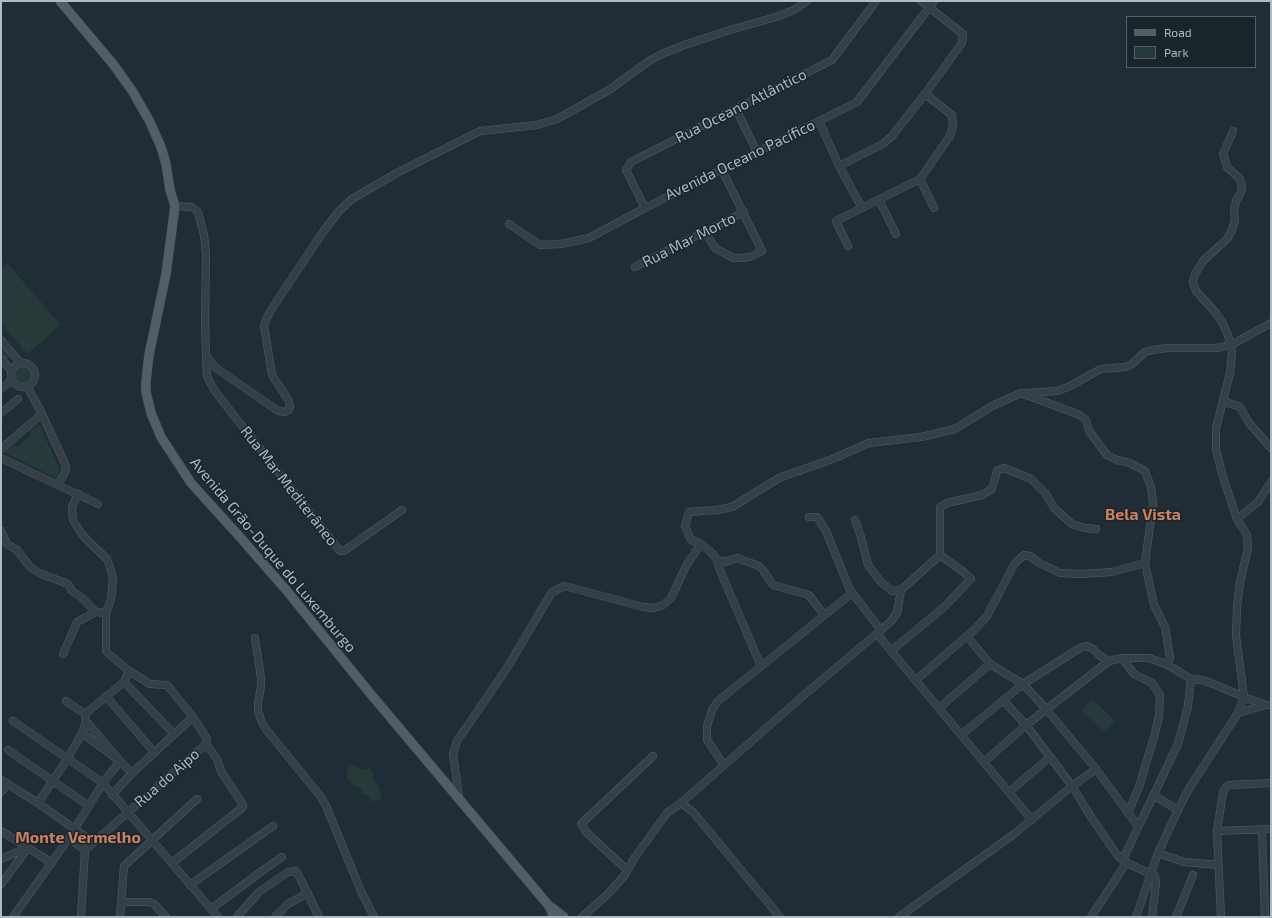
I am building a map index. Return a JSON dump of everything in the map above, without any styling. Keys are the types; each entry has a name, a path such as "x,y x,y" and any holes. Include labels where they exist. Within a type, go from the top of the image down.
{"main road":[{"name":"Avenida Grão-Duque do Luxemburgo","path":"60,1 113,64 133,92 146,114 166,164 170,190 175,206 166,274 148,355 146,371 146,392 148,403 161,437 191,483 240,536 549,906 564,917"},
{"name":"Avenida Grão-Duque do Luxemburgo","path":"549,906 554,917"}],"street":[{"path":"175,206 192,207 198,212 204,235 206,254 206,356 216,368 278,411 284,412 289,410 289,401 272,375 264,326 273,307 323,232 339,211 352,199 395,174 480,131 537,125 556,119 610,90 649,61 668,52 730,30 776,17 794,10 807,1"},
{"name":"Rua Oceano Atlântico","path":"645,208 626,170 631,162 832,60 876,1"},
{"path":"839,166 883,144 892,136 962,43 963,34 932,4 921,1"},
{"name":"Avenida Oceano Pacífico","path":"509,224 540,245 561,244 589,238 645,208 857,102 932,4"},
{"path":"848,246 836,221 920,179 950,136 952,115 925,94"},
{"path":"736,109 757,152"},
{"path":"819,121 839,166 862,208"},
{"path":"1136,917 1158,852 1178,810 1190,786 1238,713 1244,697 1236,636 1240,582 1248,548 1247,536 1237,519 1216,450 1216,428 1230,373 1232,352 1228,335 1222,322 1196,291 1193,283 1194,276 1203,261 1227,239 1235,220 1234,209 1242,186 1240,179 1227,167 1223,154 1233,131"},
{"path":"705,232 715,248 733,258 741,258 762,251 722,170"},
{"path":"920,179 934,208"},
{"path":"879,200 896,234"},
{"name":"Rua Mar Morto","path":"635,267 744,212"},
{"path":"761,666 717,560 712,553 701,544 691,540 684,526 689,512 717,510 732,507 779,478 835,458 869,443 921,437 955,429 992,406 1021,392 1056,391 1068,387 1101,369 1126,367 1132,364 1145,352 1152,350 1168,348 1216,348 1231,346 1271,323"},
{"path":"1,340 18,361 30,365 34,372 34,379 27,386"},
{"name":"Rua Mar Mediterâneo","path":"206,356 207,376 214,390 340,551 344,551 402,510"},
{"path":"1,359 11,370 12,380 17,385 27,386"},
{"path":"11,370 16,365 22,363"},
{"path":"1,389 12,380"},
{"path":"27,386 42,414 66,467 58,485"},
{"path":"1021,392 1080,414 1086,420 1089,431 1107,455 1117,460 1130,463 1145,471 1151,486 1153,504 1145,562 1154,605 1165,627 1170,658 1168,665"},
{"path":"1,413 18,399"},
{"path":"1223,401 1240,406 1249,423 1271,448"},
{"path":"1,449 42,414"},
{"path":"1,458 98,504"},
{"path":"855,520 868,566 881,582 892,591 901,590 940,556 940,507 947,503 982,495 992,489 997,471 1004,468 1030,479 1046,494 1054,508 1072,524 1085,528 1096,529"},
{"path":"1237,519 1258,502 1271,482"},
{"path":"78,494 72,507 73,520 81,533 109,562 113,579 111,599 106,613 106,651 129,671 150,684 167,685 193,717 207,739 206,744 217,759 221,771 243,805 243,807 172,863"},
{"path":"809,517 817,517 826,531 850,590 891,650 1032,820"},
{"path":"1,531 8,544 17,550 30,567 39,573 68,584 72,592 81,597 96,612"},
{"path":"459,798 453,754 457,741 507,668 552,592 565,586 643,607 654,608 663,605 672,598 687,564 701,544"},
{"path":"916,680 967,636 987,616 1015,563 1024,555 1030,556 1039,563 1060,573 1081,574 1112,572 1145,562"},
{"path":"891,650 944,607 971,579 961,570 940,556"},
{"path":"717,560 725,562 737,558 759,566 773,585 809,595 824,615"},
{"path":"582,917 608,894 624,876 635,857 667,813 681,803 891,621 896,613 901,590"},
{"path":"724,765 706,740 707,726 712,710 718,701 852,593"},
{"path":"63,654 77,622 96,612 106,613"},
{"path":"967,636 990,664 1023,684 1046,709 1096,769 1138,826"},
{"path":"255,638 261,678 258,711 261,720 265,728 321,797 361,891 374,917"},
{"path":"961,735 1023,684 1080,648 1086,646 1092,648 1100,656 1109,661"},
{"path":"984,762 1026,725 1109,661 1122,658 1149,658 1168,665 1191,679 1202,680 1244,697 1269,705"},
{"path":"1122,658 1134,674 1152,683 1160,694 1159,716 1153,739 1139,787 1128,813"},
{"path":"939,708 990,664"},
{"path":"38,803 68,758 82,733 86,717 106,696 124,682 129,671"},
{"path":"1091,917 1125,861 1138,826 1178,744 1188,706 1191,679"},
{"path":"124,682 174,734"},
{"path":"106,696 154,752"},
{"path":"1003,700 1026,725 1072,786 1118,856 1155,876 1156,883 1152,917"},
{"path":"66,701 86,717 120,761 132,773"},
{"path":"1238,713 1269,705"},
{"path":"112,795 132,773 193,717"},
{"path":"13,721 103,783 218,917"},
{"path":"82,733 120,761"},
{"name":"Rua do Aipo","path":"85,850 206,744"},
{"path":"8,750 54,780 89,806"},
{"path":"627,870 586,832 581,824 652,756"},
{"path":"1009,792 1050,757"},
{"path":"12,917 52,863 103,783 120,761"},
{"path":"899,917 1032,820 1072,786 1096,769"},
{"path":"1,792 4,782 38,803 93,842"},
{"path":"1221,917 1216,831 1222,792 1229,785 1271,783"},
{"path":"1153,795 1178,810"},
{"path":"120,917 124,866 197,800"},
{"path":"681,803 693,812 780,917"},
{"path":"190,885 273,826"},
{"path":"1,830 52,863"},
{"path":"1262,830 1266,917"},
{"path":"1216,831 1271,830"},
{"path":"69,838 85,850 81,917"},
{"path":"1,859 28,848"},
{"path":"1,884 28,848"},
{"path":"1158,852 1184,862 1219,865"},
{"path":"211,909 282,857"},
{"path":"237,917 258,892 288,872 296,871 319,917"},
{"path":"1176,917 1193,875"},
{"path":"275,917 288,904 308,893"},
{"path":"122,902 150,902 154,904 166,917"}],"green space":[{"path":"7,263 61,325 27,354 1,323 1,268"},
{"path":"1,345 11,356 6,360 1,354"},
{"path":"23,367 29,369 31,375 29,381 23,383 17,381 15,375 17,369"},
{"path":"39,424 60,470 56,478 4,452 13,445 17,447 31,435 30,431"},
{"path":"1092,699 1115,721 1105,732 1081,711"},
{"path":"350,765 364,770 369,768 373,772 372,778 378,785 382,796 379,801 372,801 368,796 361,794 362,788 357,787 350,782 347,777 347,771"}],"district":[{"name":"Bela Vista","path":"1143,515"},
{"name":"Monte Vermelho","path":"78,838"}]}
